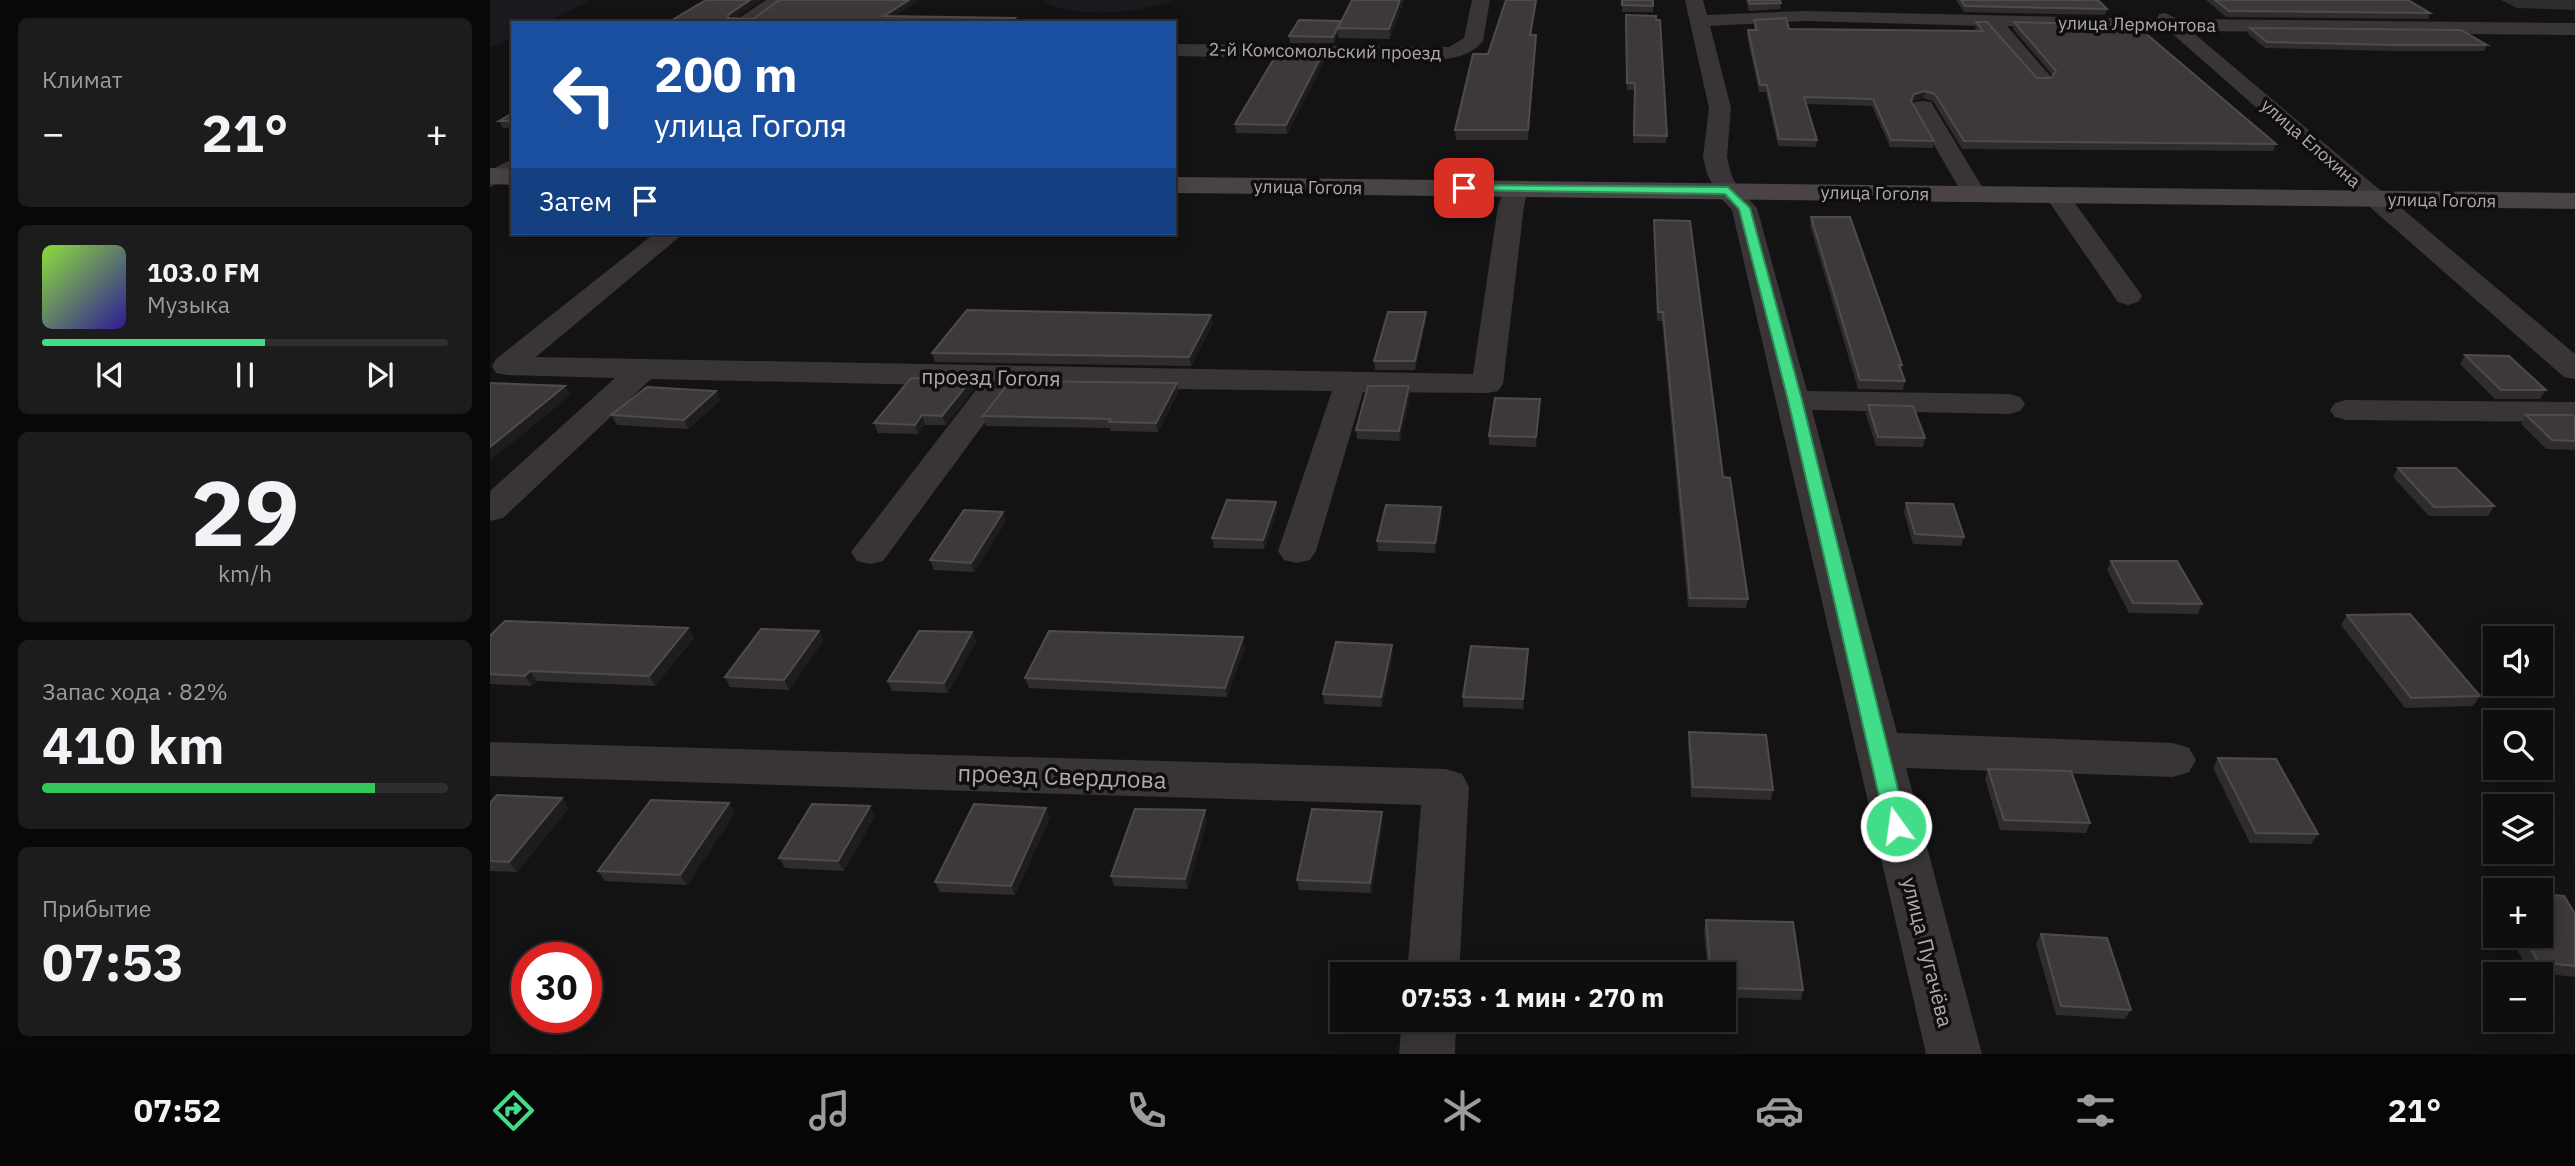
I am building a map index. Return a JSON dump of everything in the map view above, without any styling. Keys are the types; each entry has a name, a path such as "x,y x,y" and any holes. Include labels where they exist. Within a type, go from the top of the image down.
{"street":[{"path":"744,21 778,0"},
{"name":"2-й Комсомольский проезд","path":"1176,50 1425,55 1454,53 1473,41 1480,0"},
{"name":"улица Пугачёва","path":"1694,0 1720,108 1715,157 1719,174 1728,191 1744,208 1795,400 1877,750 1954,1054"},
{"name":"улица Елохина","path":"2153,8 2575,370"},
{"name":"улица Лермонтова","path":"1699,21 1805,16 1993,22 2575,29"},
{"path":"1993,22 2042,78"},
{"path":"1923,107 1975,195"},
{"name":"улица Гоголя","path":"1176,185 2575,201"},
{"name":"проезд Гоголя","path":"669,235 507,366 1488,384 1511,206 1516,188"},
{"path":"2057,196 2129,296"},
{"path":"490,510 643,369"},
{"path":"870,552 1002,377"},
{"path":"1297,551 1352,380"},
{"path":"1795,400 2009,404"},
{"path":"2346,411 2575,412"},
{"path":"1877,750 2173,760"},
{"name":"проезд Свердлова","path":"490,759 1446,787 1434,962"},
{"path":"1427,1054 1428,1032"}],"shaded area":[{"path":"490,0 591,0 548,21 511,21 511,38 490,48"},
{"path":"1041,0 1174,0 1126,11 1088,12 1054,6"}],"building":[{"path":"706,0 750,0 728,15 728,18 753,19 779,0 909,0 884,16 1015,18 1011,21 670,21"},
{"path":"1352,0 1400,0 1389,29 1338,28"},
{"path":"1506,0 1536,0 1530,35 1536,35 1528,130 1455,130 1473,54 1488,54"},
{"path":"1622,0 1653,0 1653,6 1622,5"},
{"path":"1748,0 1780,0 1781,3 1750,4"},
{"path":"1961,0 2098,0 2107,9 1965,6"},
{"path":"2215,0 2408,0 2430,13 2229,11"},
{"path":"1626,15 1656,16 1656,20 1660,20 1667,136 1634,135 1635,83 1627,83"},
{"path":"1786,18 1789,29 1983,31 1976,22 1987,22 2037,78 2051,78 2056,71 2014,22 2122,25 2128,32 2144,32 2276,144 1964,141 1935,94 1925,91 1914,94 1911,101 1934,141 1891,140 1873,99 1804,97 1817,140 1779,139 1767,85 1760,85 1748,30 1757,30 1754,20"},
{"path":"1299,20 1341,21 1333,37 1289,36"},
{"path":"2250,28 2461,30 2487,45 2267,42"},
{"path":"1278,52 1323,53 1286,125 1235,124"},
{"path":"511,114 511,121 499,121"},
{"path":"1811,217 1850,217 1902,365 1899,365 1905,381 1860,380"},
{"path":"1654,220 1690,221 1723,477 1730,478 1748,599 1690,598 1663,312 1658,312"},
{"path":"967,310 1211,315 1189,357 932,353"},
{"path":"1388,312 1426,312 1415,361 1374,361"},
{"path":"2465,355 2509,356 2546,390 2501,390"},
{"path":"911,378 971,380 942,416 922,415 915,425 874,423"},
{"path":"1010,381 1177,383 1156,423 1109,422 1111,419 983,416"},
{"path":"490,383 565,386 490,447"},
{"path":"1368,386 1409,386 1399,431 1356,430"},
{"path":"647,387 716,391 684,420 611,415"},
{"path":"1495,398 1540,399 1536,437 1489,436"},
{"path":"1868,405 1913,406 1925,438 1878,437"},
{"path":"2526,415 2573,415 2575,441 2552,440"},
{"path":"2398,468 2456,468 2494,506 2434,507"},
{"path":"1227,500 1276,502 1263,540 1212,538"},
{"path":"1906,503 1953,504 1964,537 1915,534"},
{"path":"1386,505 1441,507 1435,543 1377,541"},
{"path":"964,510 1003,512 971,563 930,560"},
{"path":"2111,561 2177,561 2202,604 2133,603"},
{"path":"2410,614 2480,696 2411,698 2347,615"},
{"path":"505,621 688,628 649,676 530,671 525,676 490,674 490,636"},
{"path":"761,629 819,631 784,680 725,677"},
{"path":"919,631 972,632 944,683 888,681"},
{"path":"1049,631 1243,637 1225,688 1025,678"},
{"path":"1336,642 1392,645 1381,697 1323,694"},
{"path":"1471,646 1528,649 1523,699 1463,697"},
{"path":"1689,732 1766,735 1773,790 1693,787"},
{"path":"2218,758 2276,759 2318,834 2256,833"},
{"path":"1988,769 2071,771 2090,823 2004,820"},
{"path":"497,795 562,798 509,862 490,861 490,803"},
{"path":"651,800 729,803 680,875 598,871"},
{"path":"812,804 870,806 838,861 779,858"},
{"path":"974,804 1046,808 1011,886 935,882"},
{"path":"1135,809 1205,810 1185,879 1111,876"},
{"path":"1312,809 1382,812 1370,883 1297,880"},
{"path":"2553,895 2564,896 2575,914 2575,966 2538,962 2530,948 2553,948"},
{"path":"1706,920 1793,922 1803,990 1736,988 1736,962 1710,962"},
{"path":"2041,934 2107,938 2131,1010 2061,1006"}],"route":[{"path":"1464,188 1728,191 1744,208 1795,400 1896,826"}]}
